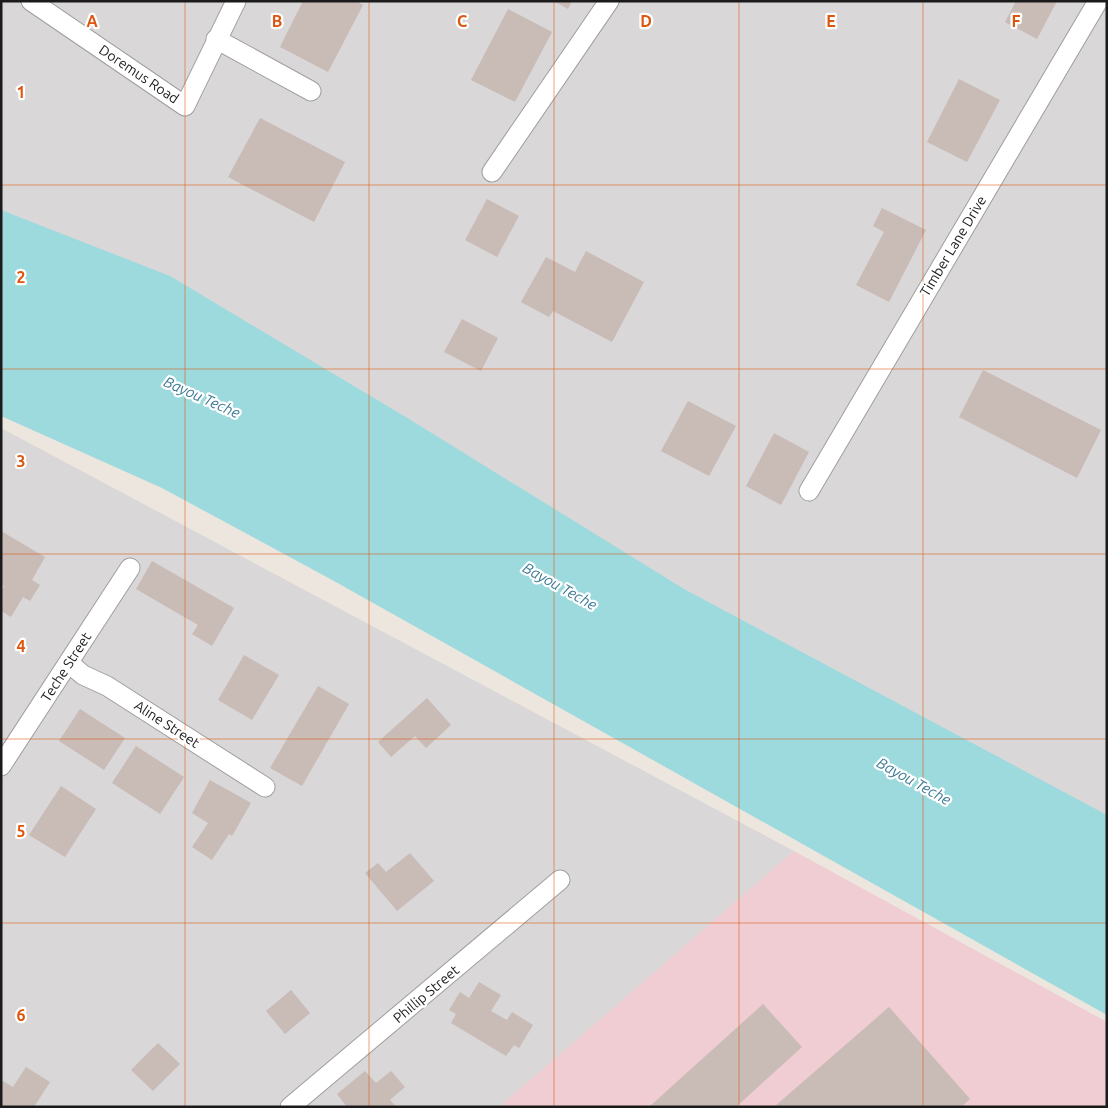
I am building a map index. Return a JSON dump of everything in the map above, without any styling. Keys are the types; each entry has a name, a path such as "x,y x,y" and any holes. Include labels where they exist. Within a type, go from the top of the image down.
{"street":[{"name":"Doremus Road","path":"31,1 185,106 216,39"},
{"path":"236,1 216,39 311,91"},
{"path":"492,172 609,1"},
{"name":"Timber Lane Drive","path":"809,491 1098,1"},
{"name":"Teche Street","path":"1,766 130,568"},
{"name":"Aline Street","path":"69,663 83,675 107,686 265,787"},
{"name":"Phillip Street","path":"290,1107 560,880"}],"shaded area":[{"path":"1,1 1107,1 1107,828 1,307"},
{"path":"1,428 794,851 499,1107 1,1107"},
{"path":"794,851 1107,1022 1107,1107 499,1107"}],"water":[{"name":"Bayou Teche","path":"1,210 170,276 409,419 684,589 1107,815 1107,1015 334,581 162,488 1,416"}],"building":[{"path":"303,1 356,1 363,5 328,72 280,47"},
{"path":"554,1 572,1 568,9"},
{"path":"1016,1 1057,1 1037,39 1005,22"},
{"path":"508,9 552,32 515,102 471,80"},
{"path":"959,79 1000,100 967,162 927,142"},
{"path":"260,118 345,162 314,222 228,177"},
{"path":"487,199 519,216 497,257 465,240"},
{"path":"882,208 926,230 889,302 856,285 884,232 873,226"},
{"path":"586,251 644,282 612,342 553,311 549,317 521,302 546,257 575,272"},
{"path":"462,319 498,338 481,371 444,352"},
{"path":"983,370 1101,430 1077,478 959,417"},
{"path":"688,401 736,426 709,476 661,451"},
{"path":"774,433 809,452 781,505 746,486"},
{"path":"1,531 45,557 32,580 40,585 30,601 23,597 11,617 1,611 1,591 4,586 1,585"},
{"path":"152,561 234,608 212,646 192,634 198,625 136,589"},
{"path":"244,655 279,675 252,720 218,700"},
{"path":"318,686 349,704 302,786 270,768"},
{"path":"427,698 451,725 426,748 415,736 391,757 378,742"},
{"path":"80,709 125,738 104,770 59,741"},
{"path":"136,746 184,777 160,814 112,783"},
{"path":"210,780 251,803 232,836 229,834 212,860 192,847 208,823 192,813"},
{"path":"61,786 96,809 65,857 29,835"},
{"path":"410,853 434,881 397,911 365,873 378,863 386,872"},
{"path":"479,982 501,995 491,1011 507,1020 512,1012 533,1025 519,1048 514,1045 506,1056 451,1023 456,1014 449,1010 460,992 469,998"},
{"path":"291,990 310,1013 285,1034 266,1011"},
{"path":"763,1004 802,1047 736,1107 649,1107"},
{"path":"889,1007 970,1099 961,1107 774,1107"},
{"path":"158,1043 180,1064 153,1091 131,1070"},
{"path":"26,1067 50,1082 34,1107 1,1107 1,1084 3,1081 13,1087"},
{"path":"365,1071 376,1083 391,1071 405,1087 390,1100 396,1107 347,1107 337,1094"}]}
